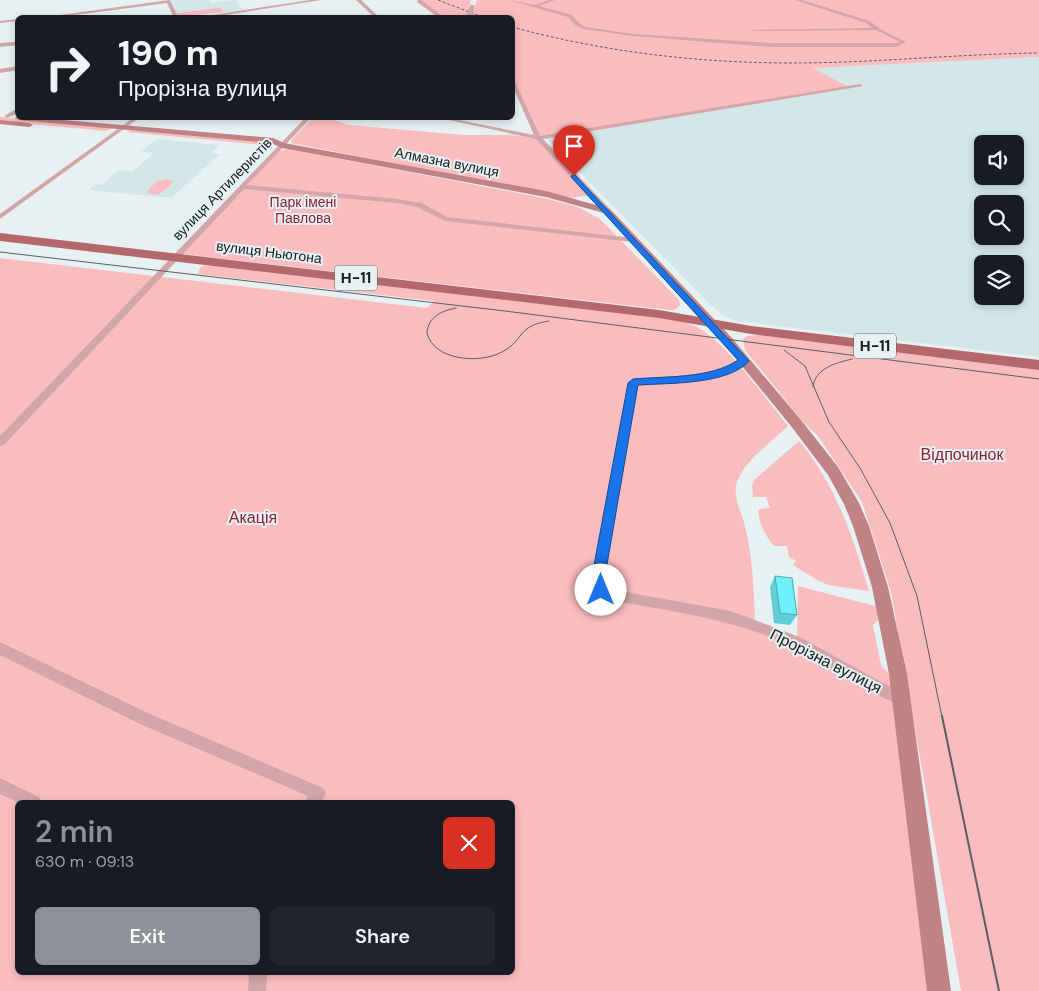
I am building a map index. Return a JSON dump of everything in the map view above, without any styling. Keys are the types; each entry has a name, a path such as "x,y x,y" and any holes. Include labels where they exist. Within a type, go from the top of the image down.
{"main road":[{"name":"вулиця Ньютона","path":"0,237 647,313 712,324"},
{"name":"Н-11","path":"712,324 1039,365"}],"street":[{"path":"62,15 168,0 176,15"},
{"path":"215,15 319,0"},
{"path":"358,0 375,15"},
{"path":"469,15 474,0"},
{"path":"511,0 570,16 576,24 585,28 633,36 778,45 896,45 904,42 876,29 868,22 797,0"},
{"path":"535,6 552,0"},
{"path":"419,1 439,15"},
{"path":"82,3 85,12"},
{"path":"0,22 15,20"},
{"path":"754,30 876,29"},
{"path":"0,45 15,42"},
{"path":"0,71 15,68"},
{"path":"452,120 538,138 860,86"},
{"name":"Прорізна вулиця","path":"515,92 538,138 712,324 744,361 827,462 851,503 861,526 880,587 898,674 939,991"},
{"path":"2,118 15,112"},
{"name":"Алмазна вулиця","path":"2,118 15,117"},
{"name":"Алмазна вулиця","path":"2,118 15,119"},
{"name":"Алмазна вулиця","path":"21,120 268,147 282,145 546,194 607,211"},
{"name":"Алмазна вулиця","path":"41,120 118,130"},
{"path":"0,217 133,120"},
{"name":"вулиця Артилеристів","path":"0,442 122,316 174,257 306,120"},
{"path":"242,187 397,201 419,205 445,219 633,240"},
{"name":"Прорізна вулиця","path":"744,361 730,370 714,375 633,383 598,576 601,590 611,595 731,617 797,642 876,687 900,698"},
{"path":"0,648 145,719 318,793 314,800"},
{"path":"0,786 30,800"},
{"path":"258,975 258,991"}],"shaded area":[{"path":"171,0 209,0 210,3 236,0 243,10 224,12 221,8 216,8 177,13"},
{"path":"1039,57 1039,357 737,321 723,315 545,137 850,87 812,68"},
{"path":"157,139 219,145 211,153 220,154 171,198 88,190 96,184 101,185 119,170 132,172 154,153 141,152"}],"green space":[{"path":"418,0 471,0 469,7 474,9 477,0 1039,0 1039,57 813,68 851,88 539,138 592,195 570,198 291,143 292,139 311,120 334,120 349,125 464,135 510,135 538,138 515,82 515,15 440,15"},
{"path":"216,8 221,8 224,12 197,15 178,15 177,13"},
{"path":"0,117 15,120 112,128 106,131 0,121"},
{"path":"131,130 271,143 271,144 127,132"},
{"name":"Парк імені Павлова","path":"288,149 544,198 578,207 600,219 679,300 680,305 675,310 669,310 182,254 279,151"},
{"path":"168,179 173,182 165,190 156,194 148,193 148,190 157,181"},
{"name":"Акація","path":"0,258 427,308 434,301 198,274 200,268 205,265 649,316 680,321 697,327 708,334 733,358 788,426 746,466 736,487 737,501 743,519 751,558 755,625 797,642 798,586 879,607 881,618 873,625 881,665 898,684 939,991 0,991"},
{"name":"Відпочинок","path":"757,335 1039,370 1039,991 961,991 891,592 862,502 818,436 804,423 745,350 743,339 747,336"},
{"path":"799,441 823,475 842,512 857,551 869,591 828,585 817,580 793,565 796,561 789,557 787,546 774,546 763,530 758,511 770,508 766,497 753,497 752,486 754,480"}],"building":[{"path":"775,576 792,578 797,615 780,613"}],"tram line":[{"path":"0,252 505,311 1039,379"},
{"path":"456,308 436,316 430,323 427,333 431,342 439,349 459,358 470,359 493,356 509,347 531,326 549,321"},
{"path":"784,350 805,366 813,386"},
{"path":"813,386 818,375 827,367 852,359"},
{"path":"813,386 829,422 860,468 890,523 917,596 942,717"},
{"path":"942,716 999,991"}],"railway":[{"path":"438,0 477,15"},
{"path":"515,28 616,49 722,61 824,63 1039,53"}],"route":[{"path":"574,176 744,361 730,370 714,375 633,383 598,576 601,590"}]}
